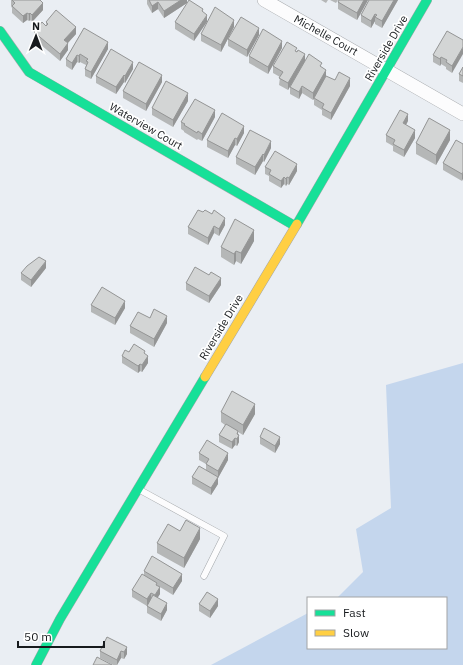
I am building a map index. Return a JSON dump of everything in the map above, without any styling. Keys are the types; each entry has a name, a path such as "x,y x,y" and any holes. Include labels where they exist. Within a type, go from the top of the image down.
{"main road":[{"name":"Riverside Drive","path":"36,665 60,619 295,226 427,0"},
{"name":"Waterview Court","path":"0,31 29,72 295,226"}],"street":[{"name":"Michelle Court","path":"264,0 463,114"}],"lane":[{"path":"138,489 224,536 204,576"}],"shaded area":[{"path":"463,363 463,665 211,665 307,614 307,649 447,649 447,597 338,597 363,572 356,529 391,508 386,385"}],"building":[{"path":"12,0 40,0 43,3 32,15 27,13 23,16 12,6 15,3"},
{"path":"149,0 181,0 164,11 158,2 152,6"},
{"path":"189,0 203,9 202,11 207,15 194,34 175,22"},
{"path":"339,0 364,0 357,13 338,2"},
{"path":"369,0 394,0 382,21 375,17 377,15 375,14 371,21 361,15"},
{"path":"215,7 234,20 221,45 201,34"},
{"path":"56,10 76,27 64,40 68,43 60,54 34,32 42,22 46,26 48,24 46,22"},
{"path":"241,17 259,28 247,50 228,39"},
{"path":"84,28 108,42 91,72 85,69 88,62 86,61 88,59 80,54 79,56 77,55 72,63 66,59"},
{"path":"263,29 282,41 268,67 249,56"},
{"path":"447,31 463,40 463,47 452,66 446,62 447,60 441,57 440,59 433,55"},
{"path":"287,42 297,48 295,51 297,52 298,50 305,54 288,83 279,78 283,72 273,66"},
{"path":"111,49 133,62 125,76 124,75 116,87 96,76"},
{"path":"309,54 322,63 320,66 326,70 313,93 302,86 299,92 290,87"},
{"path":"139,62 162,75 146,104 123,91"},
{"path":"463,67 463,76 459,74"},
{"path":"339,72 350,78 331,113 322,108 324,104 314,98 326,76 335,80"},
{"path":"166,81 188,93 173,120 152,108"},
{"path":"195,99 215,110 202,134 198,131 197,133 181,122"},
{"path":"400,110 408,114 403,123 415,130 404,150 393,144 395,140 386,135"},
{"path":"222,113 244,126 228,151 207,140"},
{"path":"429,118 450,130 436,155 416,143"},
{"path":"250,130 271,141 264,155 263,154 255,167 236,157"},
{"path":"456,140 463,144 462,174 443,163"},
{"path":"275,151 297,164 289,178 287,177 286,179 284,177 281,181 269,174 271,170 265,167"},
{"path":"198,210 203,212 205,210 212,214 214,210 225,218 219,229 214,226 208,238 188,227"},
{"path":"235,219 254,230 241,253 236,251 234,254 221,247"},
{"path":"39,257 46,261 31,280 21,273 27,266"},
{"path":"195,267 209,275 211,272 221,278 209,296 186,283"},
{"path":"102,287 125,301 115,318 91,305"},
{"path":"154,309 167,316 154,339 130,326 138,312 150,318"},
{"path":"134,344 145,351 144,353 148,356 142,365 140,364 138,366 122,356 125,350 129,352"},
{"path":"232,391 255,404 243,425 221,412"},
{"path":"226,424 238,431 237,434 239,435 237,439 235,438 232,442 219,435"},
{"path":"264,428 280,437 275,446 260,437"},
{"path":"207,440 228,453 218,471 206,464 209,459 199,453"},
{"path":"199,466 218,477 211,488 192,477"},
{"path":"186,520 200,528 184,558 157,543 168,524 180,531"},
{"path":"152,556 182,574 173,588 144,571"},
{"path":"142,574 157,583 156,585 160,587 155,595 151,593 147,599 132,590"},
{"path":"207,592 218,599 210,611 199,604"},
{"path":"153,595 167,603 161,614 147,606"},
{"path":"107,637 127,647 124,652 121,651 117,660 100,651"},
{"path":"97,657 112,665 93,665"}],"traffic: fast":[{"path":"297,224 427,0"},
{"path":"0,31 29,72 295,226"},
{"path":"36,665 60,619 205,377"}],"traffic: slow":[{"path":"205,377 297,224"}]}
